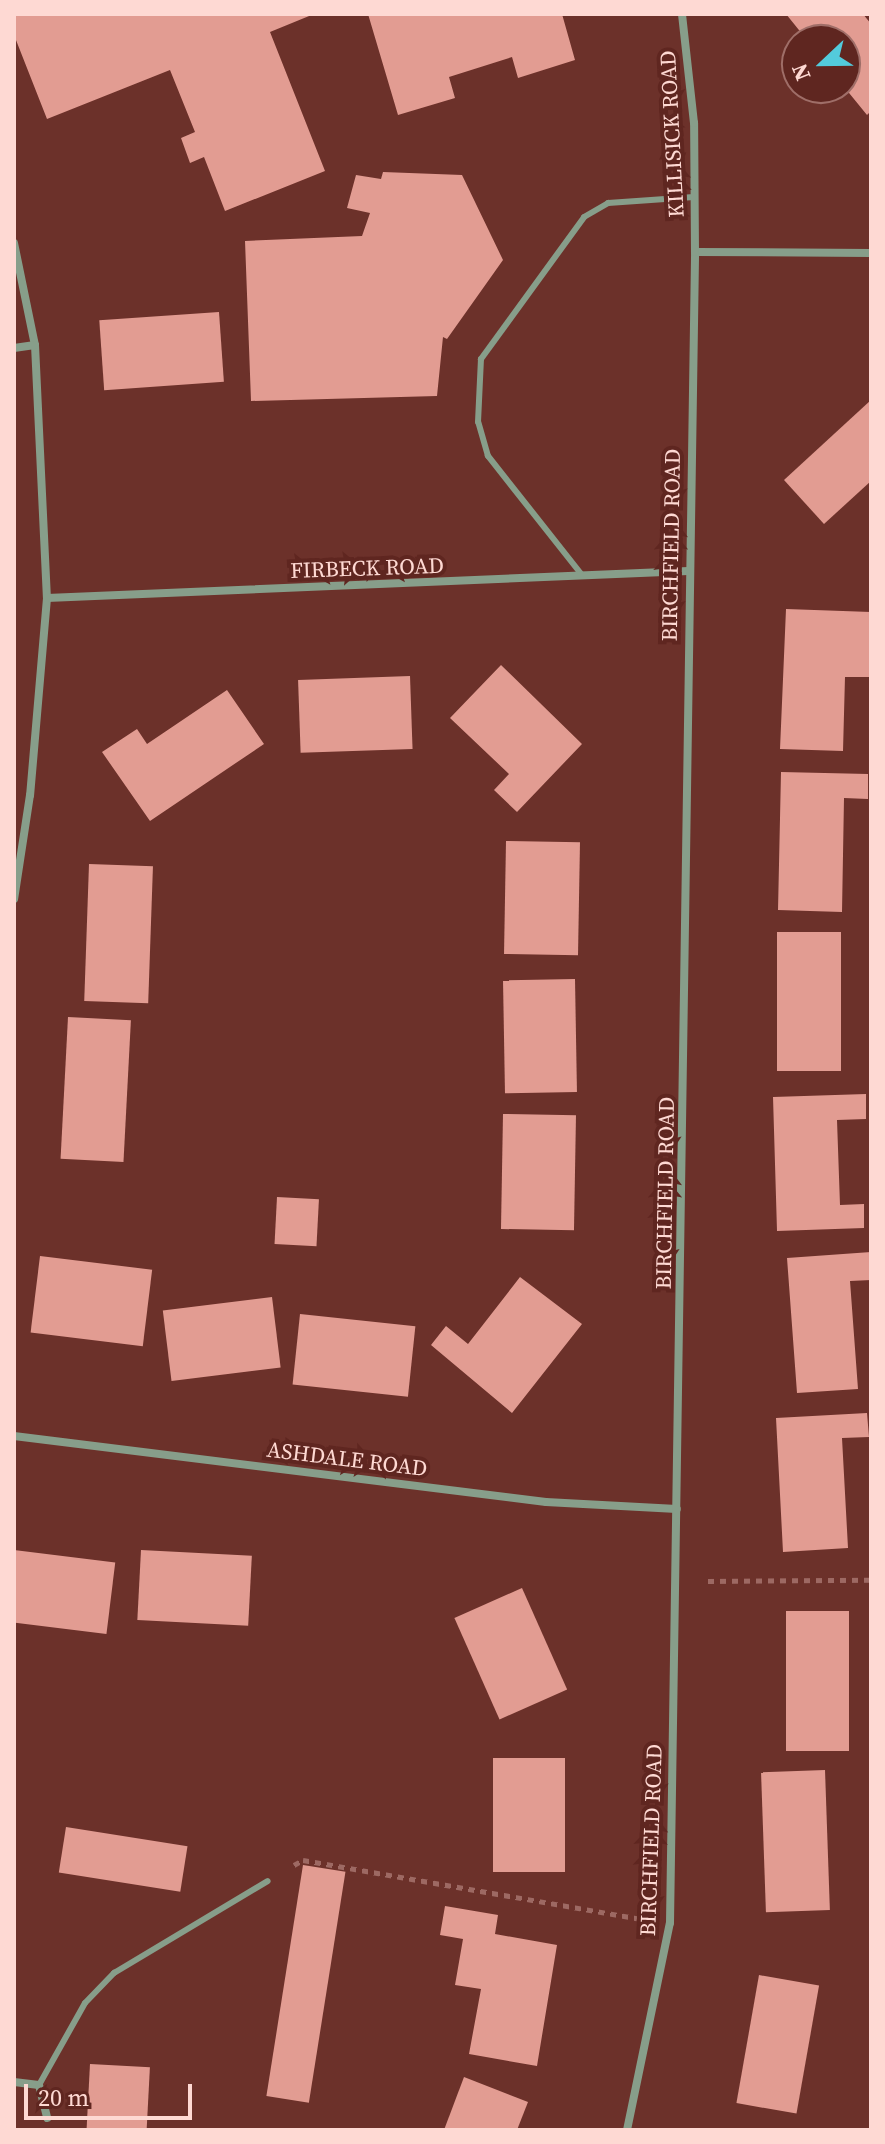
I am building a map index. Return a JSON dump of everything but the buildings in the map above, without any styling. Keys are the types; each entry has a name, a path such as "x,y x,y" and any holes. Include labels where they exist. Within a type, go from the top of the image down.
{"street":[{"name":"KILLISICK ROAD","path":"682,14 694,123 695,252"},
{"path":"14,243 35,345 47,598 30,795 14,899"},
{"path":"695,252 871,253"},
{"name":"BIRCHFIELD ROAD","path":"627,2130 670,1923 695,252"},
{"path":"14,348 35,345"},
{"name":"FIRBECK ROAD","path":"47,598 583,578 688,571"},
{"name":"ASHDALE ROAD","path":"14,1436 546,1502 677,1509"},
{"path":"14,2082 39,2085 47,2118"}],"lane":[{"path":"583,578 488,456 478,422 481,359 584,217 608,203 694,197"},
{"path":"39,2085 85,2003 114,1973 268,1881"}],"path":[{"path":"677,1581 871,1580"},
{"path":"268,1881 303,1860 670,1923"}]}
